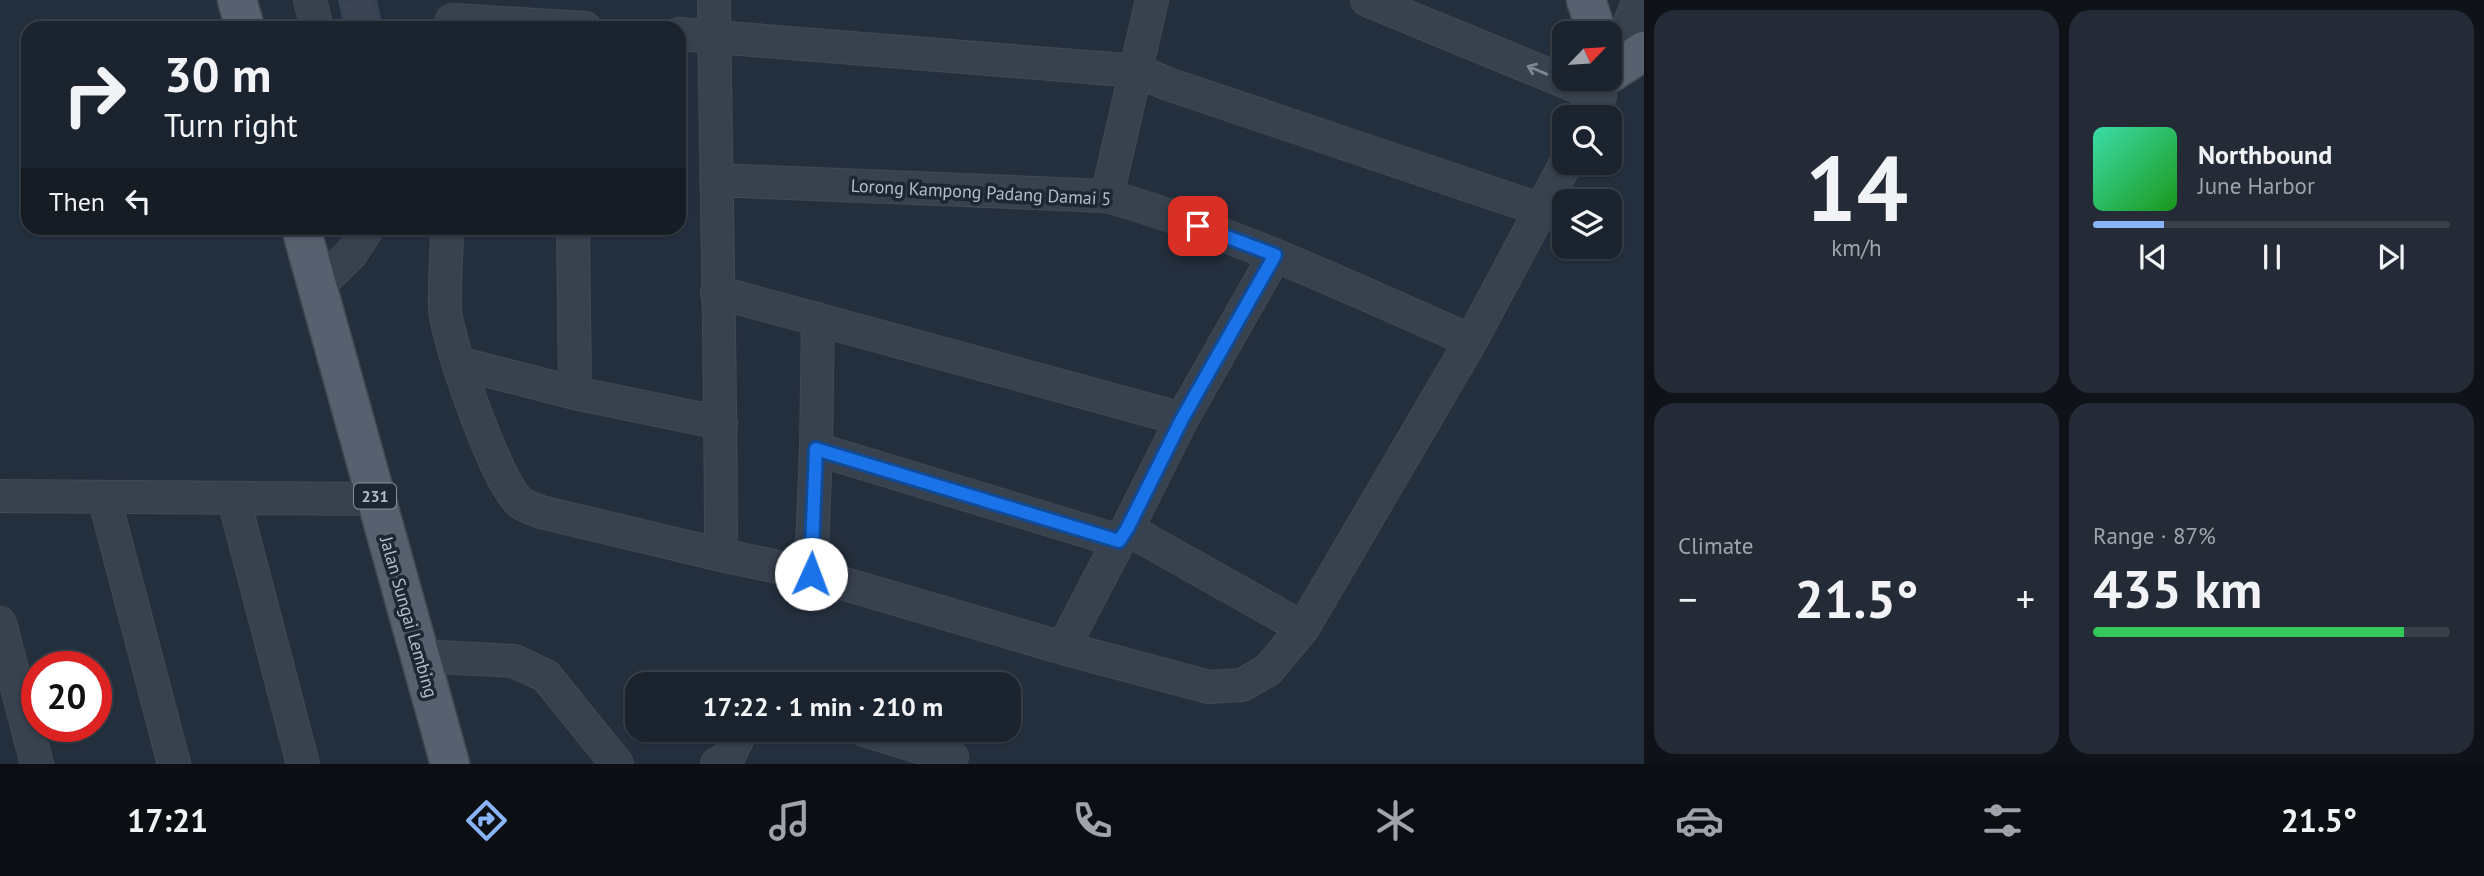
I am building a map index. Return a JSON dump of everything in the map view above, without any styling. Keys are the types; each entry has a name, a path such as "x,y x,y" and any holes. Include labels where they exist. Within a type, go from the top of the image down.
{"main road":[{"path":"237,0 243,21"},
{"path":"1586,0 1593,21"},
{"path":"1622,70 1644,51"},
{"name":"Jalan Sungai Lembing","path":"302,235 450,764"}],"street":[{"path":"310,0 315,21"},
{"path":"713,0 721,555"},
{"path":"1107,196 1152,0"},
{"path":"1367,0 1552,68"},
{"path":"1622,41 1639,0"},
{"path":"452,16 502,21"},
{"path":"686,34 1137,71 1168,85 1542,210"},
{"path":"447,235 445,309 449,335 506,485 520,503 541,512 811,574 1063,648 1209,687 1242,685 1268,670 1303,628 1471,341 1560,175"},
{"name":"Lorong Kampong Padang Damai 5","path":"716,180 1107,196 1147,207 1275,255 1471,341"},
{"path":"317,287 351,254 363,235"},
{"path":"573,235 575,393"},
{"path":"1063,648 1182,419 1275,255"},
{"path":"717,292 1182,419"},
{"path":"811,574 818,319"},
{"path":"458,363 575,393 721,423"},
{"path":"816,449 1123,535 1303,628"},
{"path":"0,496 234,500 376,499"},
{"path":"104,497 174,764"},
{"path":"234,500 303,764"},
{"path":"0,623 37,764"},
{"path":"420,656 514,661 546,676 617,764"},
{"path":"718,764 728,758 736,742"},
{"path":"903,742 952,757"}],"building":[{"path":"338,0 377,0 382,21 342,21"}],"tunnel":[{"path":"357,0 362,21"}],"route":[{"path":"811,574 816,449 1119,541 1182,419 1275,255 1198,226"}]}
